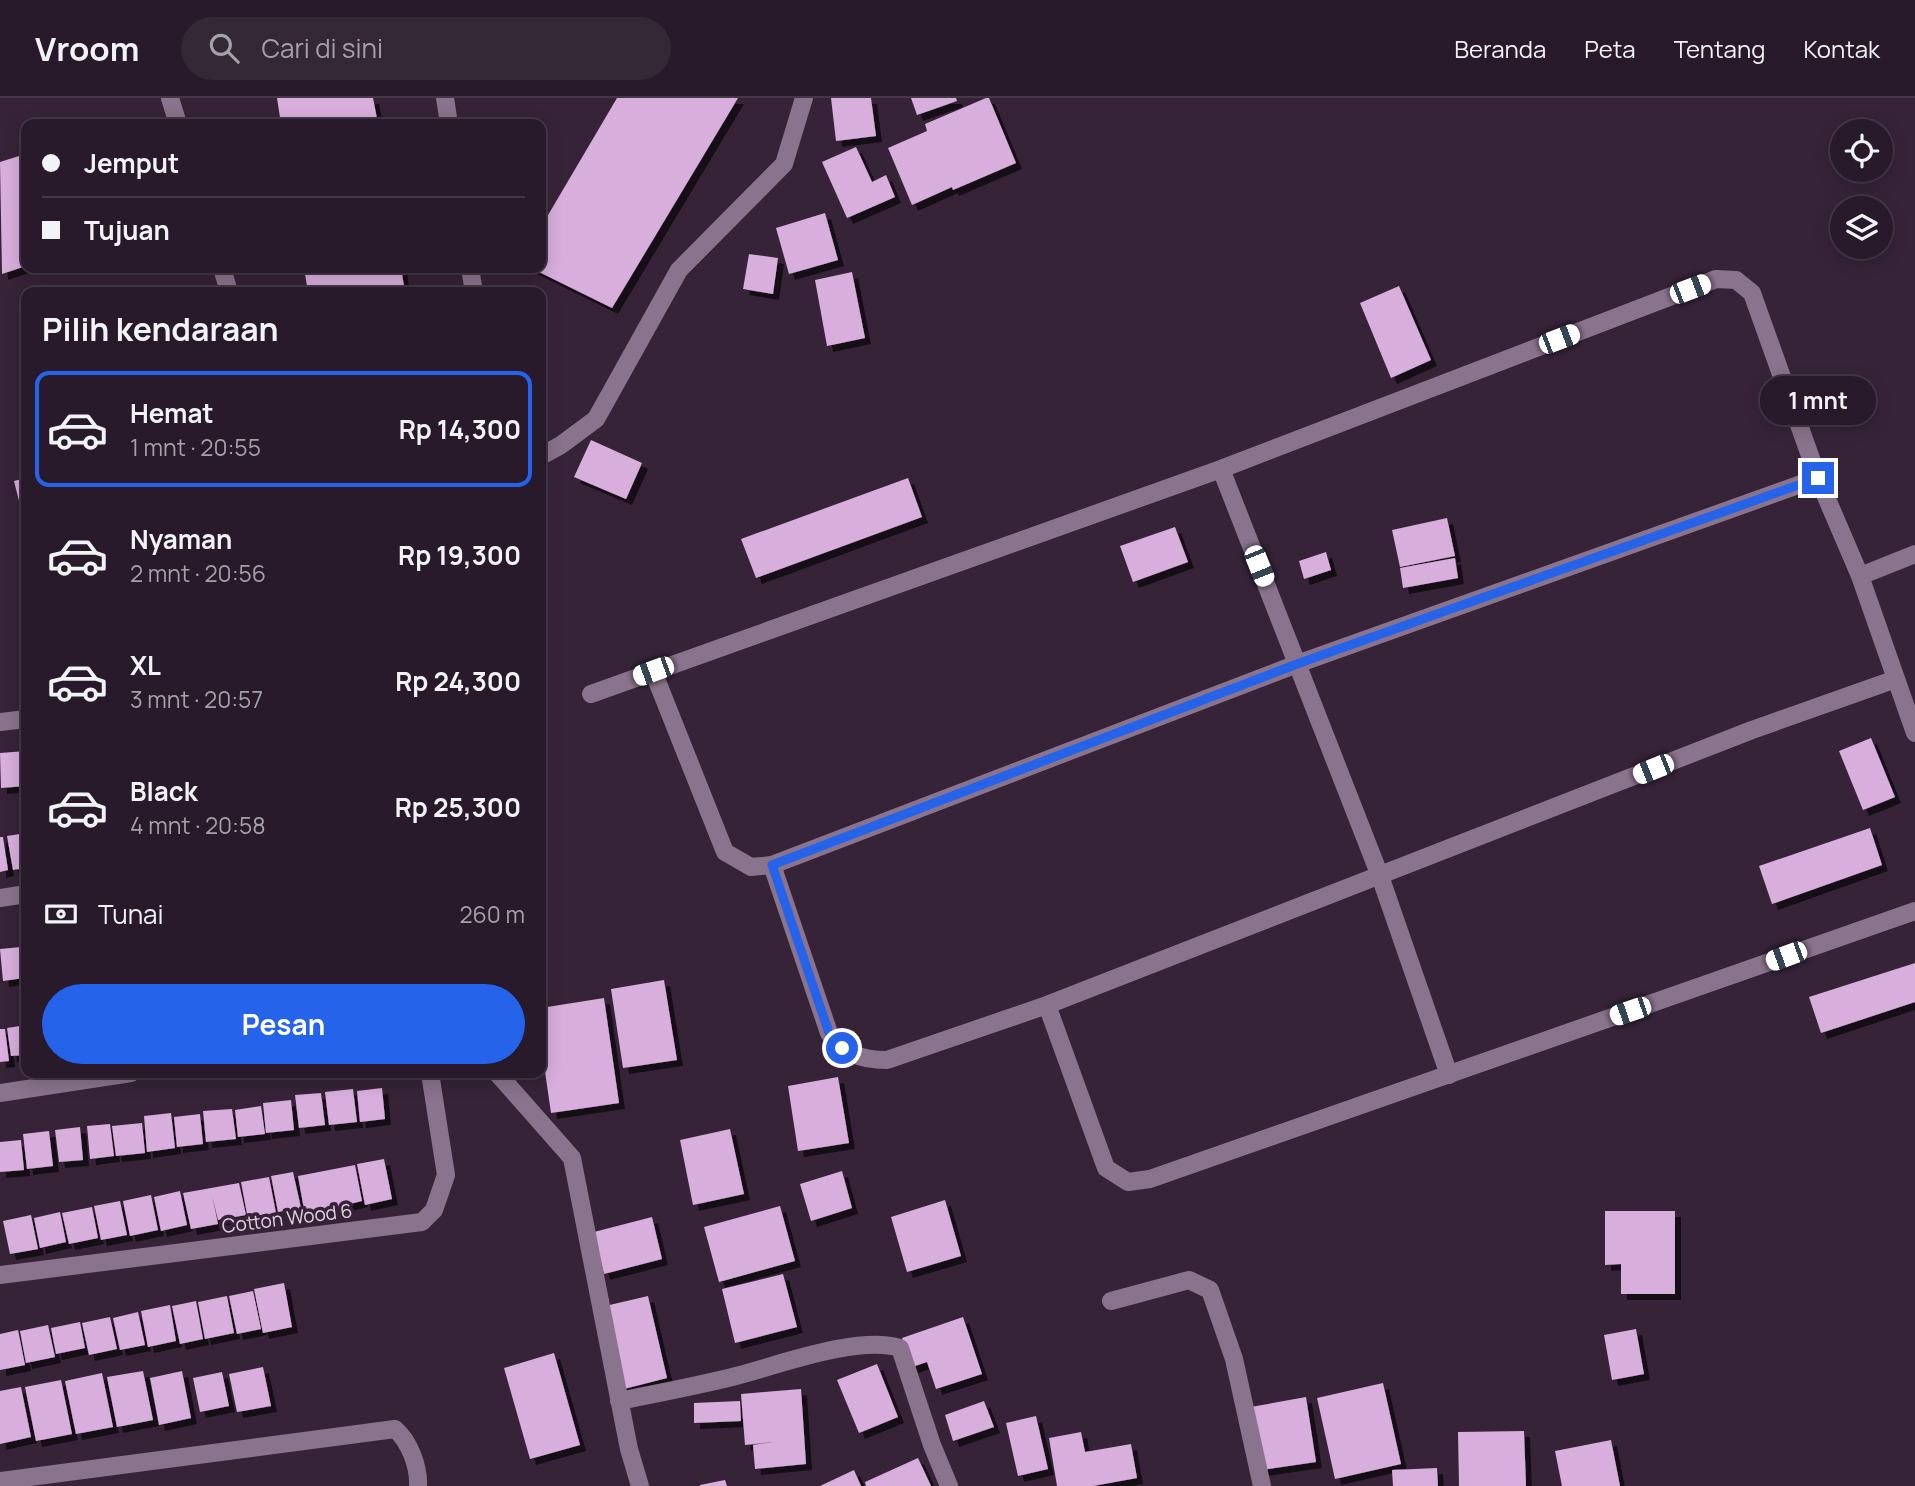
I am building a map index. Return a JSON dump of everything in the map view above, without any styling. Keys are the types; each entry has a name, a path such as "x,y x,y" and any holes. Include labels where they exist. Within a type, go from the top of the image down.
{"street":[{"path":"170,98 176,119"},
{"path":"445,98 448,119"},
{"path":"546,453 596,419 679,270 784,164 804,98"},
{"path":"591,694 1220,469 1716,279 1736,280 1752,293 1818,478 1860,576 1915,733"},
{"path":"1220,469 1380,876 1449,1075"},
{"path":"653,671 724,852 751,867 772,865 1297,664 1818,478"},
{"path":"1860,576 1915,554"},
{"path":"772,865 829,1033 842,1048 865,1060 887,1060 1047,1005 1752,730 1896,680"},
{"path":"0,722 21,720"},
{"path":"0,898 21,895"},
{"path":"1047,1005 1106,1168 1128,1182 1150,1179 1915,911"},
{"path":"0,1093 98,1078"},
{"name":"Cotton Wood 6","path":"0,1275 422,1222 434,1210 446,1175 431,1078"},
{"path":"501,1078 572,1158 619,1402 640,1486"},
{"path":"1111,1301 1189,1280 1210,1290 1234,1359 1262,1486"},
{"path":"619,1402 856,1346 886,1344 900,1348 932,1445 950,1486"},
{"path":"0,1481 395,1429 405,1438 419,1479 418,1486"}],"building":[{"path":"277,98 373,98 377,119 280,119"},
{"path":"617,98 738,98 612,308 541,273 546,273 546,219"},
{"path":"831,98 871,98 876,136 836,141"},
{"path":"911,98 956,98 957,101 917,115"},
{"path":"989,98 1016,163 912,205 888,148 927,131 925,124"},
{"path":"856,147 872,182 886,175 895,197 847,218 822,162"},
{"path":"19,156 21,162 21,268 2,274 0,162"},
{"path":"825,213 838,260 789,274 776,228"},
{"path":"749,254 778,258 773,294 743,289"},
{"path":"852,272 865,338 827,346 815,280"},
{"path":"305,273 402,273 404,287 307,287"},
{"path":"1399,286 1431,360 1391,378 1360,303"},
{"path":"591,440 642,463 626,499 574,477"},
{"path":"908,478 922,517 756,578 741,539"},
{"path":"21,479 21,509 14,481"},
{"path":"1447,518 1455,556 1400,567 1392,530"},
{"path":"1175,527 1188,562 1133,582 1120,546"},
{"path":"1326,552 1331,570 1304,579 1299,561"},
{"path":"1455,558 1458,578 1403,588 1400,568"},
{"path":"1871,738 1895,797 1863,810 1839,751"},
{"path":"21,751 21,786 1,788 0,753"},
{"path":"1870,828 1882,865 1772,904 1759,866"},
{"path":"21,834 21,869 13,870 7,836"},
{"path":"0,837 3,837 8,870 0,872"},
{"path":"21,947 21,978 3,981 0,949"},
{"path":"1915,963 1915,1002 1821,1033 1809,997"},
{"path":"664,980 677,1060 623,1068 611,989"},
{"path":"604,998 619,1103 551,1113 546,1078 546,1007"},
{"path":"21,1026 21,1055 11,1056 7,1028"},
{"path":"0,1029 5,1029 9,1061 0,1062"},
{"path":"838,1077 849,1143 798,1151 788,1086"},
{"path":"382,1088 385,1119 360,1122 357,1091"},
{"path":"353,1089 357,1122 329,1125 325,1092"},
{"path":"321,1093 325,1125 299,1128 295,1095"},
{"path":"291,1100 294,1130 266,1133 263,1103"},
{"path":"261,1106 265,1134 238,1137 235,1110"},
{"path":"232,1109 236,1139 206,1142 203,1111"},
{"path":"171,1113 175,1148 147,1152 144,1116"},
{"path":"200,1114 203,1144 177,1147 174,1117"},
{"path":"142,1123 145,1153 116,1156 112,1126"},
{"path":"110,1124 114,1156 90,1159 87,1126"},
{"path":"80,1127 83,1160 59,1162 55,1130"},
{"path":"730,1129 744,1194 693,1205 680,1140"},
{"path":"49,1131 53,1166 27,1169 23,1134"},
{"path":"21,1140 24,1170 0,1172 0,1142"},
{"path":"384,1159 392,1199 365,1205 357,1164"},
{"path":"355,1165 362,1201 305,1215 298,1176"},
{"path":"842,1171 852,1208 811,1221 800,1184"},
{"path":"293,1172 301,1208 278,1212 271,1176"},
{"path":"269,1177 276,1213 248,1219 241,1182"},
{"path":"239,1183 246,1215 218,1220 212,1195 218,1224 191,1229 183,1193"},
{"path":"180,1191 187,1225 161,1231 154,1197"},
{"path":"151,1195 158,1230 130,1236 123,1201"},
{"path":"945,1200 961,1256 907,1272 891,1217"},
{"path":"120,1201 127,1235 101,1240 94,1206"},
{"path":"780,1206 795,1261 719,1282 704,1227"},
{"path":"92,1207 98,1238 69,1244 62,1213"},
{"path":"1605,1211 1675,1211 1675,1294 1621,1294 1621,1264 1605,1265"},
{"path":"60,1212 66,1242 40,1248 34,1218"},
{"path":"31,1215 38,1249 10,1254 3,1221"},
{"path":"652,1217 662,1259 604,1274 594,1232"},
{"path":"783,1274 797,1327 735,1343 722,1289"},
{"path":"284,1283 292,1327 263,1333 254,1289"},
{"path":"253,1291 261,1329 237,1334 229,1296"},
{"path":"227,1296 234,1333 205,1339 198,1302"},
{"path":"648,1296 667,1378 620,1390 601,1307"},
{"path":"196,1301 203,1339 180,1344 172,1306"},
{"path":"170,1305 176,1341 148,1347 141,1311"},
{"path":"138,1312 145,1345 120,1350 113,1318"},
{"path":"110,1317 117,1349 89,1355 82,1323"},
{"path":"963,1317 982,1374 936,1389 927,1362 912,1367 902,1338"},
{"path":"80,1322 85,1348 56,1354 51,1328"},
{"path":"48,1325 55,1357 26,1363 20,1331"},
{"path":"1636,1329 1644,1374 1612,1380 1604,1335"},
{"path":"18,1330 25,1365 0,1370 0,1334"},
{"path":"554,1353 580,1445 530,1459 504,1368"},
{"path":"877,1364 898,1417 859,1433 837,1380"},
{"path":"263,1367 271,1406 237,1412 229,1374"},
{"path":"143,1371 153,1420 117,1427 107,1377"},
{"path":"182,1371 191,1418 159,1425 150,1378"},
{"path":"222,1372 229,1406 200,1412 193,1378"},
{"path":"102,1373 113,1427 76,1434 65,1381"},
{"path":"61,1380 72,1434 36,1441 25,1387"},
{"path":"1383,1383 1401,1464 1335,1479 1317,1398"},
{"path":"21,1387 31,1437 0,1444 0,1391"},
{"path":"801,1389 806,1464 755,1469 753,1445 772,1442 745,1445 741,1394"},
{"path":"1306,1397 1316,1462 1261,1470 1251,1407"},
{"path":"740,1401 741,1421 694,1423 694,1403"},
{"path":"984,1401 994,1427 953,1441 945,1415"},
{"path":"1036,1416 1048,1469 1018,1476 1006,1423"},
{"path":"1524,1431 1526,1486 1459,1486 1458,1432"},
{"path":"1081,1432 1085,1452 1131,1444 1137,1478 1093,1486 1057,1486 1049,1438"},
{"path":"1611,1440 1620,1486 1562,1486 1555,1451"},
{"path":"918,1458 931,1486 866,1486 865,1482"},
{"path":"1437,1468 1438,1486 1393,1486 1392,1470"},
{"path":"854,1470 861,1486 820,1486"},
{"path":"725,1480 727,1486 700,1486 700,1485"}],"route":[{"path":"842,1048 829,1033 772,865 1297,664 1818,478"}]}
